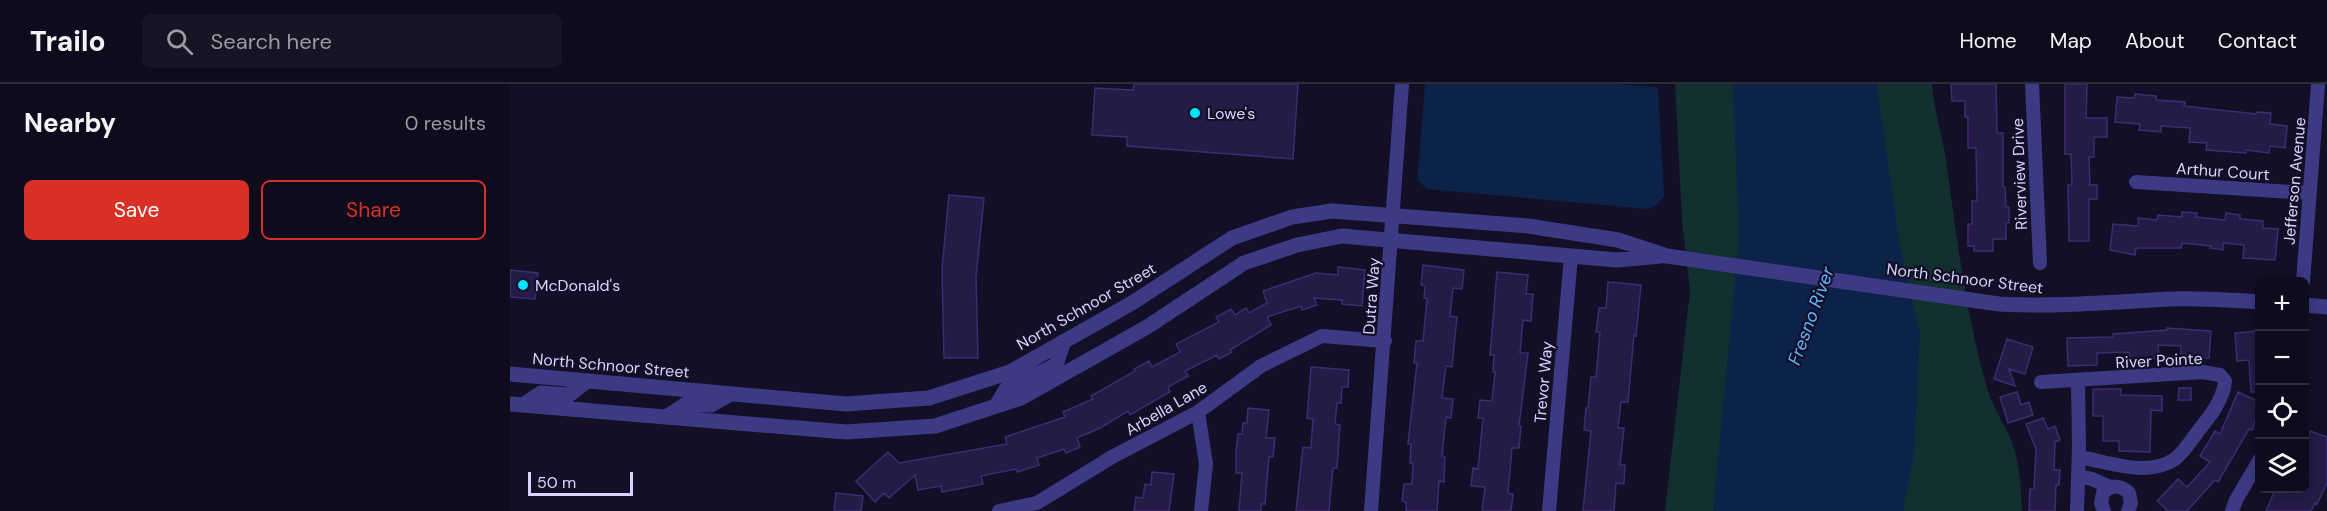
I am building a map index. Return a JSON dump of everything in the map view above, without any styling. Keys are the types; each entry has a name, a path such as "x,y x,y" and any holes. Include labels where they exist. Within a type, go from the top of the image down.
{"street":[{"name":"Dutra Way","path":"1371,511 1402,84"},
{"name":"Riverview Drive","path":"2032,84 2040,263"},
{"name":"Jefferson Avenue","path":"2303,277 2318,84"},
{"name":"Arthur Court","path":"2136,182 2308,193"},
{"name":"North Schnoor Street","path":"510,374 846,404 929,398 1010,372 1132,303 1232,238 1292,217 1332,211 1528,226 1618,240 1667,256"},
{"name":"North Schnoor Street","path":"517,405 846,432 935,426 1021,398 1147,327 1244,263 1297,245 1342,236 1617,260 1667,256 1999,304 2048,306 2172,299 2255,302"},
{"name":"Trevor Way","path":"1549,511 1570,256"},
{"path":"2309,305 2327,307"},
{"name":"Arbella Lane","path":"999,511 1038,507 1112,457 1198,412 1261,366 1322,336 1385,341"},
{"path":"996,406 1006,389 1056,365 1064,341"},
{"name":"River Pointe","path":"2041,382 2204,372 2220,375 2225,381 2224,391 2206,421 2176,458 2158,467 2135,469 2079,458"},
{"path":"517,405 541,393 569,395 587,381"},
{"path":"2078,381 2077,509 2101,511 2101,498 2110,487"},
{"path":"666,417 686,404 711,405 731,394"},
{"path":"793,427 795,399"},
{"path":"1198,412 1206,464 1202,511"},
{"path":"2232,511 2255,466"},
{"path":"2078,476 2110,487 2121,487 2129,493 2131,510"}],"green space":[{"path":"1675,84 1932,84 1974,336 1989,394 2014,448 2019,471 2022,511 1665,511 1690,291 1682,220"}],"water":[{"path":"1425,84 1617,84 1658,87 1664,196 1658,204 1647,209 1427,189 1417,180"},
{"name":"Fresno River","path":"1733,84 1878,84 1901,252 1920,334 1914,452 1903,511 1713,511 1739,239"}],"building":[{"name":"Lowe's","path":"1134,84 1298,84 1293,159 1127,146 1127,137 1092,135 1095,88 1133,90"},
{"path":"1951,84 1996,84 1997,133 2003,133 2003,187 2005,187 2006,207 2009,207 2009,223 2006,223 2006,239 1993,239 1993,251 1974,251 1974,246 1968,246 1968,224 1972,224 1972,201 1977,201 1976,148 1968,148 1968,117 1965,117 1965,101 1952,101"},
{"path":"2065,84 2087,84 2086,118 2107,118 2107,137 2094,137 2094,157 2089,157 2090,185 2097,185 2097,199 2089,199 2089,241 2069,241 2068,185 2072,185 2071,154 2065,154"},
{"path":"2135,94 2156,96 2156,100 2185,102 2184,106 2256,114 2257,112 2271,113 2270,124 2287,126 2285,148 2270,146 2269,153 2246,150 2246,153 2206,150 2207,143 2189,142 2190,128 2161,126 2161,132 2139,130 2140,124 2115,122 2117,97 2134,98"},
{"path":"949,195 984,198 976,277 978,358 944,358 942,269"},
{"path":"2182,212 2197,213 2196,217 2225,220 2226,213 2240,215 2240,219 2263,221 2263,228 2278,229 2275,260 2243,258 2244,245 2223,243 2223,250 2210,248 2211,246 2182,243 2181,248 2136,248 2135,255 2110,250 2113,224 2138,226 2138,218 2157,220 2158,215 2182,217"},
{"path":"1423,265 1464,270 1462,289 1453,288 1450,316 1457,317 1452,367 1446,366 1442,398 1453,399 1451,418 1446,417 1442,456 1445,457 1444,482 1439,481 1437,511 1406,511 1406,502 1402,501 1404,484 1412,484 1413,463 1410,463 1411,444 1408,444 1417,363 1414,363 1416,341 1423,341 1427,298 1424,298 1425,286 1421,285"},
{"path":"1338,267 1365,270 1362,306 1342,304 1342,300 1314,298 1317,305 1302,310 1301,306 1267,317 1271,325 1219,359 1217,355 1185,371 1188,376 1168,387 1170,392 1130,415 1128,411 1100,428 1077,438 1080,447 1066,453 1064,449 1037,458 1039,465 1017,472 1016,469 981,476 983,484 942,492 941,486 918,490 915,475 889,498 884,493 875,502 856,481 888,452 899,463 1007,444 1005,437 1065,417 1063,412 1093,399 1091,396 1135,371 1134,369 1149,361 1152,367 1180,352 1176,344 1219,322 1216,317 1231,309 1235,315 1246,308 1249,313 1267,303 1263,291 1316,273 1338,275"},
{"name":"McDonald's","path":"510,270 538,273 535,299 510,297"},
{"path":"1497,272 1528,275 1526,294 1533,294 1531,321 1523,320 1520,353 1528,353 1519,426 1521,426 1519,448 1512,448 1508,493 1513,494 1511,511 1482,511 1485,487 1471,486 1473,468 1478,469 1483,418 1478,418 1480,400 1492,401 1495,372 1493,372 1494,355 1490,355"},
{"path":"1608,282 1641,285 1628,402 1621,402 1618,428 1624,428 1620,465 1625,465 1624,484 1616,483 1614,511 1583,511 1591,431 1584,430 1586,408 1588,408 1591,377 1596,377 1600,332 1596,332 1599,308 1606,308"},
{"path":"2167,328 2211,331 2209,358 2181,356 2181,346 2158,345 2159,358 2130,360 2129,352 2097,353 2097,365 2068,366 2067,338 2113,337 2113,334 2167,330"},
{"path":"2255,331 2255,392 2251,392 2249,360 2237,361 2235,333"},
{"path":"2007,339 2033,347 2025,374 2009,369 2015,386 1994,379"},
{"path":"1311,367 1349,370 1348,387 1342,387 1341,403 1337,403 1335,424 1340,425 1337,468 1333,468 1329,511 1296,511 1303,447 1311,448 1313,419 1307,418"},
{"path":"2179,388 2191,388 2191,400 2178,400"},
{"path":"2093,389 2121,389 2121,395 2162,396 2162,411 2151,410 2150,452 2119,451 2119,441 2103,441 2103,416 2093,416"},
{"path":"2017,392 2021,405 2029,402 2033,415 2008,423 2000,397"},
{"path":"2238,392 2255,400 2255,423 2252,430 2249,429 2218,482 2215,480 2187,511 2168,511 2157,501 2178,479 2187,487 2210,462 2200,456 2215,431 2220,434"},
{"path":"1248,408 1269,410 1266,438 1275,438 1273,457 1269,457 1265,504 1261,504 1261,511 1239,511 1242,473 1236,473 1236,453 1238,434 1242,434 1243,423 1247,423"},
{"path":"2043,418 2048,429 2055,426 2060,440 2055,442 2054,470 2060,470 2059,485 2056,485 2055,511 2029,511 2030,489 2034,489 2036,449 2026,424"},
{"path":"2310,431 2327,437 2327,483 2317,504 2315,503 2311,511 2266,511 2274,493 2309,493"},
{"path":"1152,472 1174,474 1169,511 1134,511 1136,497 1143,498 1145,484 1151,485"},
{"path":"836,493 863,496 861,511 834,511"}],"place":[{"name":"Lowe's","path":"1195,113"},
{"name":"McDonald's","path":"523,285"}]}
